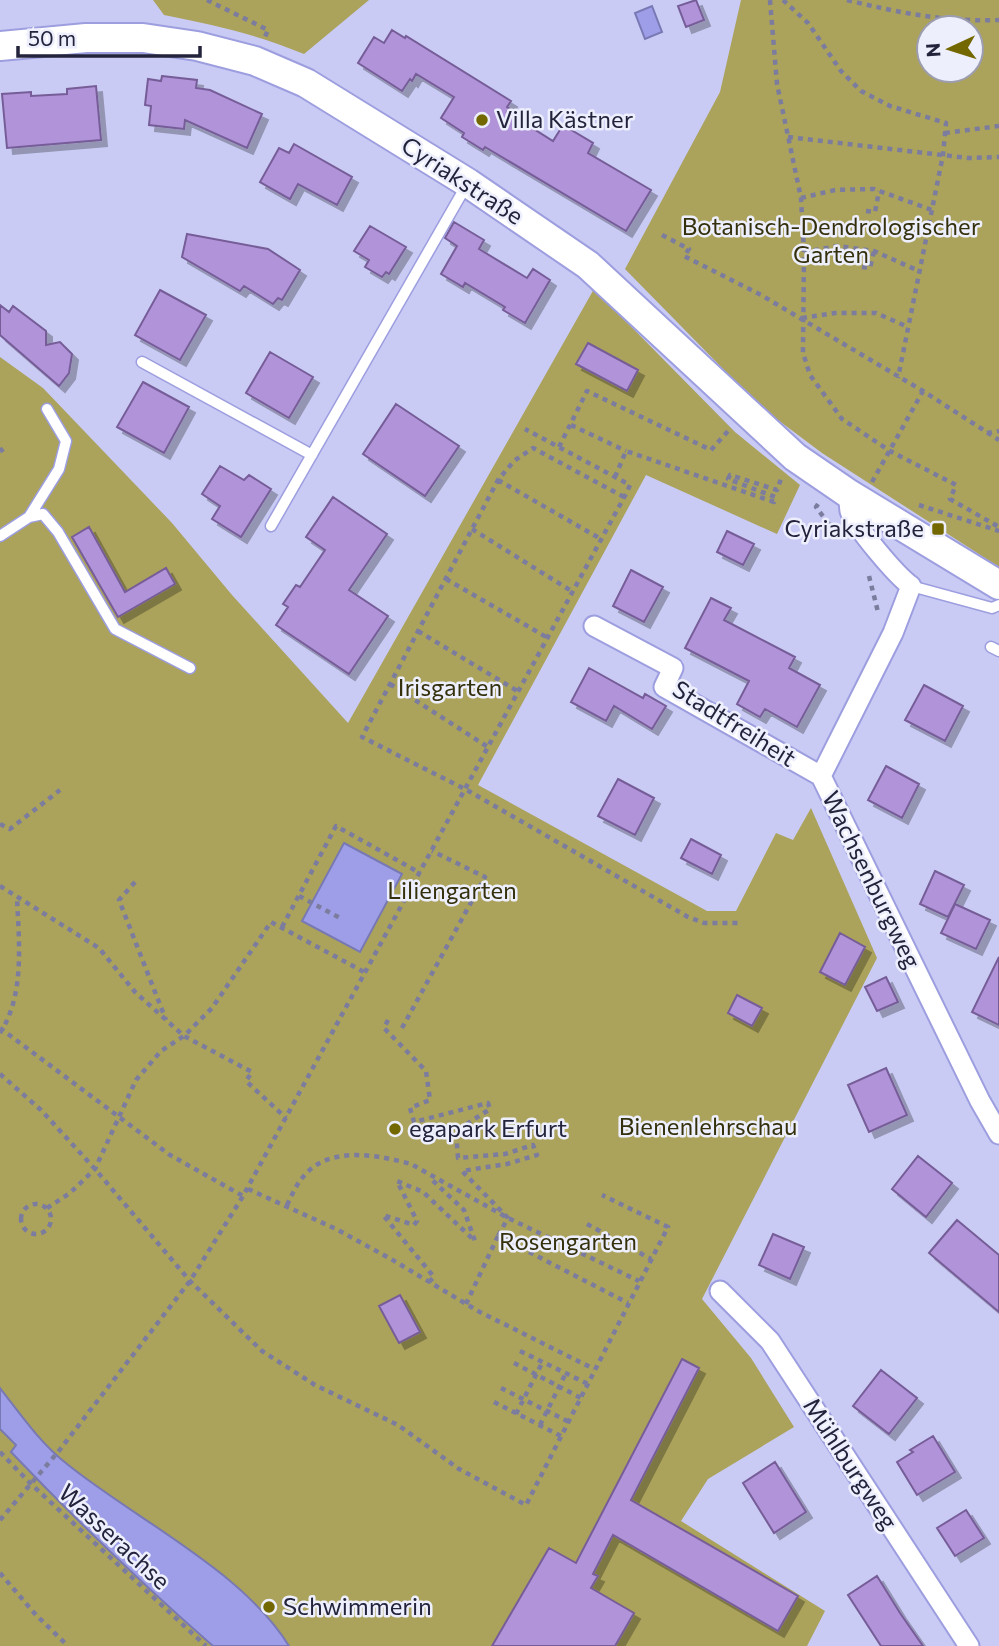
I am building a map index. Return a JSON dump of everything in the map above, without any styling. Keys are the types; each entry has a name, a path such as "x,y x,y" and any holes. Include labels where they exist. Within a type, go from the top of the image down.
{"street":[{"name":"Cyriakstraße","path":"0,46 86,38 143,38 197,46 255,61 306,83 468,183 588,265 795,457 859,491 999,586"},
{"path":"859,491 850,510 856,523 901,578 911,586"},
{"name":"Wachsenburgweg","path":"911,586 893,633 821,776 999,1134"},
{"name":"Stadtfreiheit","path":"594,626 673,668 664,687 821,776"},
{"name":"Mühlburgweg","path":"720,1291 770,1341 969,1646"}],"lane":[{"path":"271,526 468,183"},
{"path":"142,362 312,455"},
{"path":"29,517 60,469 66,441 47,410"},
{"path":"0,536 29,517 43,514 58,532 115,629 190,668"},
{"path":"911,586 992,608 999,605"}],"path":[{"path":"207,0 268,30 255,61"},
{"path":"770,0 778,85 801,198 804,252 803,353 810,375 842,419 890,451 956,485 950,499 999,529"},
{"path":"783,0 808,23 841,71 862,91 890,106 946,123 943,155 898,378"},
{"path":"848,0 904,15 961,21 999,20"},
{"path":"946,133 999,126"},
{"path":"787,137 968,159 999,157"},
{"path":"801,198 835,190 878,191 932,210"},
{"path":"866,211 875,212 878,191"},
{"path":"662,235 689,249 684,256 802,319 999,440"},
{"path":"804,252 838,246 874,251 919,271"},
{"path":"862,267 870,268 874,251"},
{"path":"802,319 835,313 876,313 908,327"},
{"path":"559,447 587,391 710,450 729,430"},
{"path":"859,491 890,451 923,391"},
{"path":"571,425 626,451 774,502 775,497 728,479 730,475 778,490 782,476 789,468"},
{"path":"0,1520 58,1452 190,1280 248,1188 630,485 525,429"},
{"path":"986,433 999,431"},
{"path":"0,448 3,452 0,456"},
{"path":"624,497 533,449 514,461 498,480 362,737 466,789 688,917 704,923 739,923"},
{"path":"615,477 626,451"},
{"path":"498,480 601,540"},
{"path":"908,501 999,529"},
{"path":"472,529 573,592"},
{"path":"446,579 548,638"},
{"path":"418,631 519,692"},
{"path":"390,684 488,747"},
{"path":"0,824 10,829 60,790"},
{"path":"282,928 336,826 420,873"},
{"path":"402,1028 485,877 432,851"},
{"path":"135,882 119,900 166,1020"},
{"path":"0,886 99,948 135,992 184,1037 252,1072 246,1081 286,1118"},
{"path":"299,896 342,919"},
{"path":"17,897 19,944 15,1003 1,1030 170,1155 243,1196"},
{"path":"47,1208 70,1193 96,1169 136,1080 161,1051 184,1037 212,1008 271,922 366,972"},
{"path":"387,1020 384,1028 426,1071 430,1100 410,1108 414,1122 488,1103 490,1109 456,1131 458,1158 505,1154 533,1145 537,1155 507,1164 462,1171 508,1218"},
{"path":"0,1074 41,1110 96,1169 190,1280 262,1351 314,1385 398,1425 460,1469 526,1505 668,1227 602,1195"},
{"path":"286,1205 304,1174 324,1161 373,1156 411,1164 508,1218 639,1281"},
{"path":"423,1172 464,1210 475,1241 423,1192 397,1181 417,1222 414,1225 383,1215 434,1276 429,1282"},
{"path":"248,1188 391,1259 466,1304 594,1369"},
{"path":"35,1204 47,1208 52,1220 49,1227 38,1234 28,1231 21,1217 26,1208 35,1204"},
{"path":"466,1304 508,1218"},
{"path":"587,1224 651,1259"},
{"path":"498,1237 628,1303"},
{"path":"520,1351 588,1384"},
{"path":"514,1363 581,1398"},
{"path":"516,1414 542,1363"},
{"path":"540,1425 565,1375"},
{"path":"501,1388 569,1422"},
{"path":"494,1402 561,1436"},
{"name":"Wasserachse","path":"0,1452 206,1646"},
{"path":"0,1573 36,1615 68,1646"}],"green space":[{"path":"153,0 369,0 304,54 235,31 164,15"},
{"name":"Botanisch-Dendrologischer Garten","path":"741,0 999,0 999,567 822,453 774,417 625,269 720,92"},
{"name":"egapark Erfurt","path":"594,289 735,432 800,485 777,534 646,475 478,785 707,911 736,911 776,833 793,840 811,808 877,958 702,1299 751,1358 794,1427 708,1479 681,1521 825,1611 807,1646 0,1646 0,357 43,388 172,523 232,595 348,723"}],"water":[{"path":"652,6 662,32 645,39 635,13"},
{"path":"344,843 402,874 360,952 302,921"},
{"path":"0,1388 57,1456 216,1570 269,1619 289,1646 213,1646 187,1623 11,1452 16,1445 0,1429"}],"building":[{"path":"696,0 704,20 686,27 678,6"},
{"path":"392,30 511,101 507,112 553,141 563,125 593,143 588,153 651,190 626,231 485,147 483,150 462,137 464,133 441,118 454,97 416,74 402,91 358,63 374,37 384,43"},
{"path":"162,76 197,80 196,88 210,90 262,114 247,148 185,120 184,129 149,125 151,106 145,105 148,79 161,81"},
{"path":"96,86 101,140 7,148 2,94 67,94 67,89"},
{"path":"294,144 352,177 337,205 298,184 290,199 260,182 279,148 289,153"},
{"path":"454,222 484,240 479,249 527,278 533,269 550,280 525,323 503,310 505,307 465,283 463,287 441,274 457,246 445,238"},
{"path":"370,226 406,247 389,274 386,272 382,277 365,267 369,260 354,251"},
{"path":"187,234 268,249 300,270 282,300 278,298 273,304 244,286 240,291 182,257"},
{"path":"160,290 206,315 180,360 135,335"},
{"path":"0,305 9,312 13,306 46,331 46,345 60,342 72,354 69,373 59,386 0,335"},
{"path":"588,343 638,370 627,391 576,364"},
{"path":"270,352 313,377 289,418 246,393"},
{"path":"143,382 189,407 164,453 117,427"},
{"path":"396,404 459,446 425,496 363,454"},
{"path":"220,466 244,480 249,475 271,489 241,537 212,519 220,506 202,494"},
{"path":"333,497 387,534 349,590 388,616 349,674 276,625 288,607 283,604 296,585 300,587 325,550 306,537"},
{"path":"89,527 125,592 166,568 175,584 118,617 72,537"},
{"path":"727,531 754,544 743,565 717,552"},
{"path":"631,570 663,587 644,622 613,606"},
{"path":"711,598 731,608 724,620 795,657 789,668 820,685 797,727 765,709 760,717 737,704 749,681 685,648"},
{"path":"589,668 643,698 645,694 666,706 652,729 614,706 606,721 571,702"},
{"path":"924,685 963,706 945,741 905,720"},
{"path":"886,766 919,784 902,818 868,800"},
{"path":"618,779 654,798 635,835 598,816"},
{"path":"691,839 721,855 712,874 681,858"},
{"path":"935,871 964,885 948,917 920,904"},
{"path":"955,904 990,920 976,949 941,933"},
{"path":"840,933 865,947 845,985 820,972"},
{"path":"999,957 999,1025 972,1012"},
{"path":"886,977 898,1002 877,1011 865,987"},
{"path":"737,995 762,1008 752,1026 728,1013"},
{"path":"886,1068 907,1115 869,1132 848,1085"},
{"path":"918,1156 952,1183 926,1217 892,1189"},
{"path":"957,1220 999,1255 999,1312 929,1253"},
{"path":"773,1234 804,1247 790,1279 759,1265"},
{"path":"400,1295 420,1332 399,1343 379,1306"},
{"path":"682,1359 699,1368 631,1500 798,1596 778,1631 613,1535 593,1574 598,1576 591,1588 634,1613 615,1646 492,1646 549,1548 576,1563"},
{"path":"881,1370 917,1398 889,1434 853,1406"},
{"path":"933,1436 955,1472 917,1495 897,1462 913,1452 910,1450"},
{"path":"775,1462 806,1512 774,1533 743,1483"},
{"path":"966,1510 984,1538 955,1556 937,1528"},
{"path":"877,1576 923,1646 881,1646 848,1595"}],"place":[{"name":"Villa Kästner","path":"482,120"},
{"name":"Cyriakstraße","path":"938,529"},
{"name":"egapark Erfurt","path":"395,1129"},
{"name":"Schwimmerin","path":"269,1607"}],"park label":[{"name":"Irisgarten","path":"450,688"},
{"name":"Liliengarten","path":"452,891"},
{"name":"Bienenlehrschau","path":"708,1127"},
{"name":"Rosengarten","path":"568,1242"}]}
